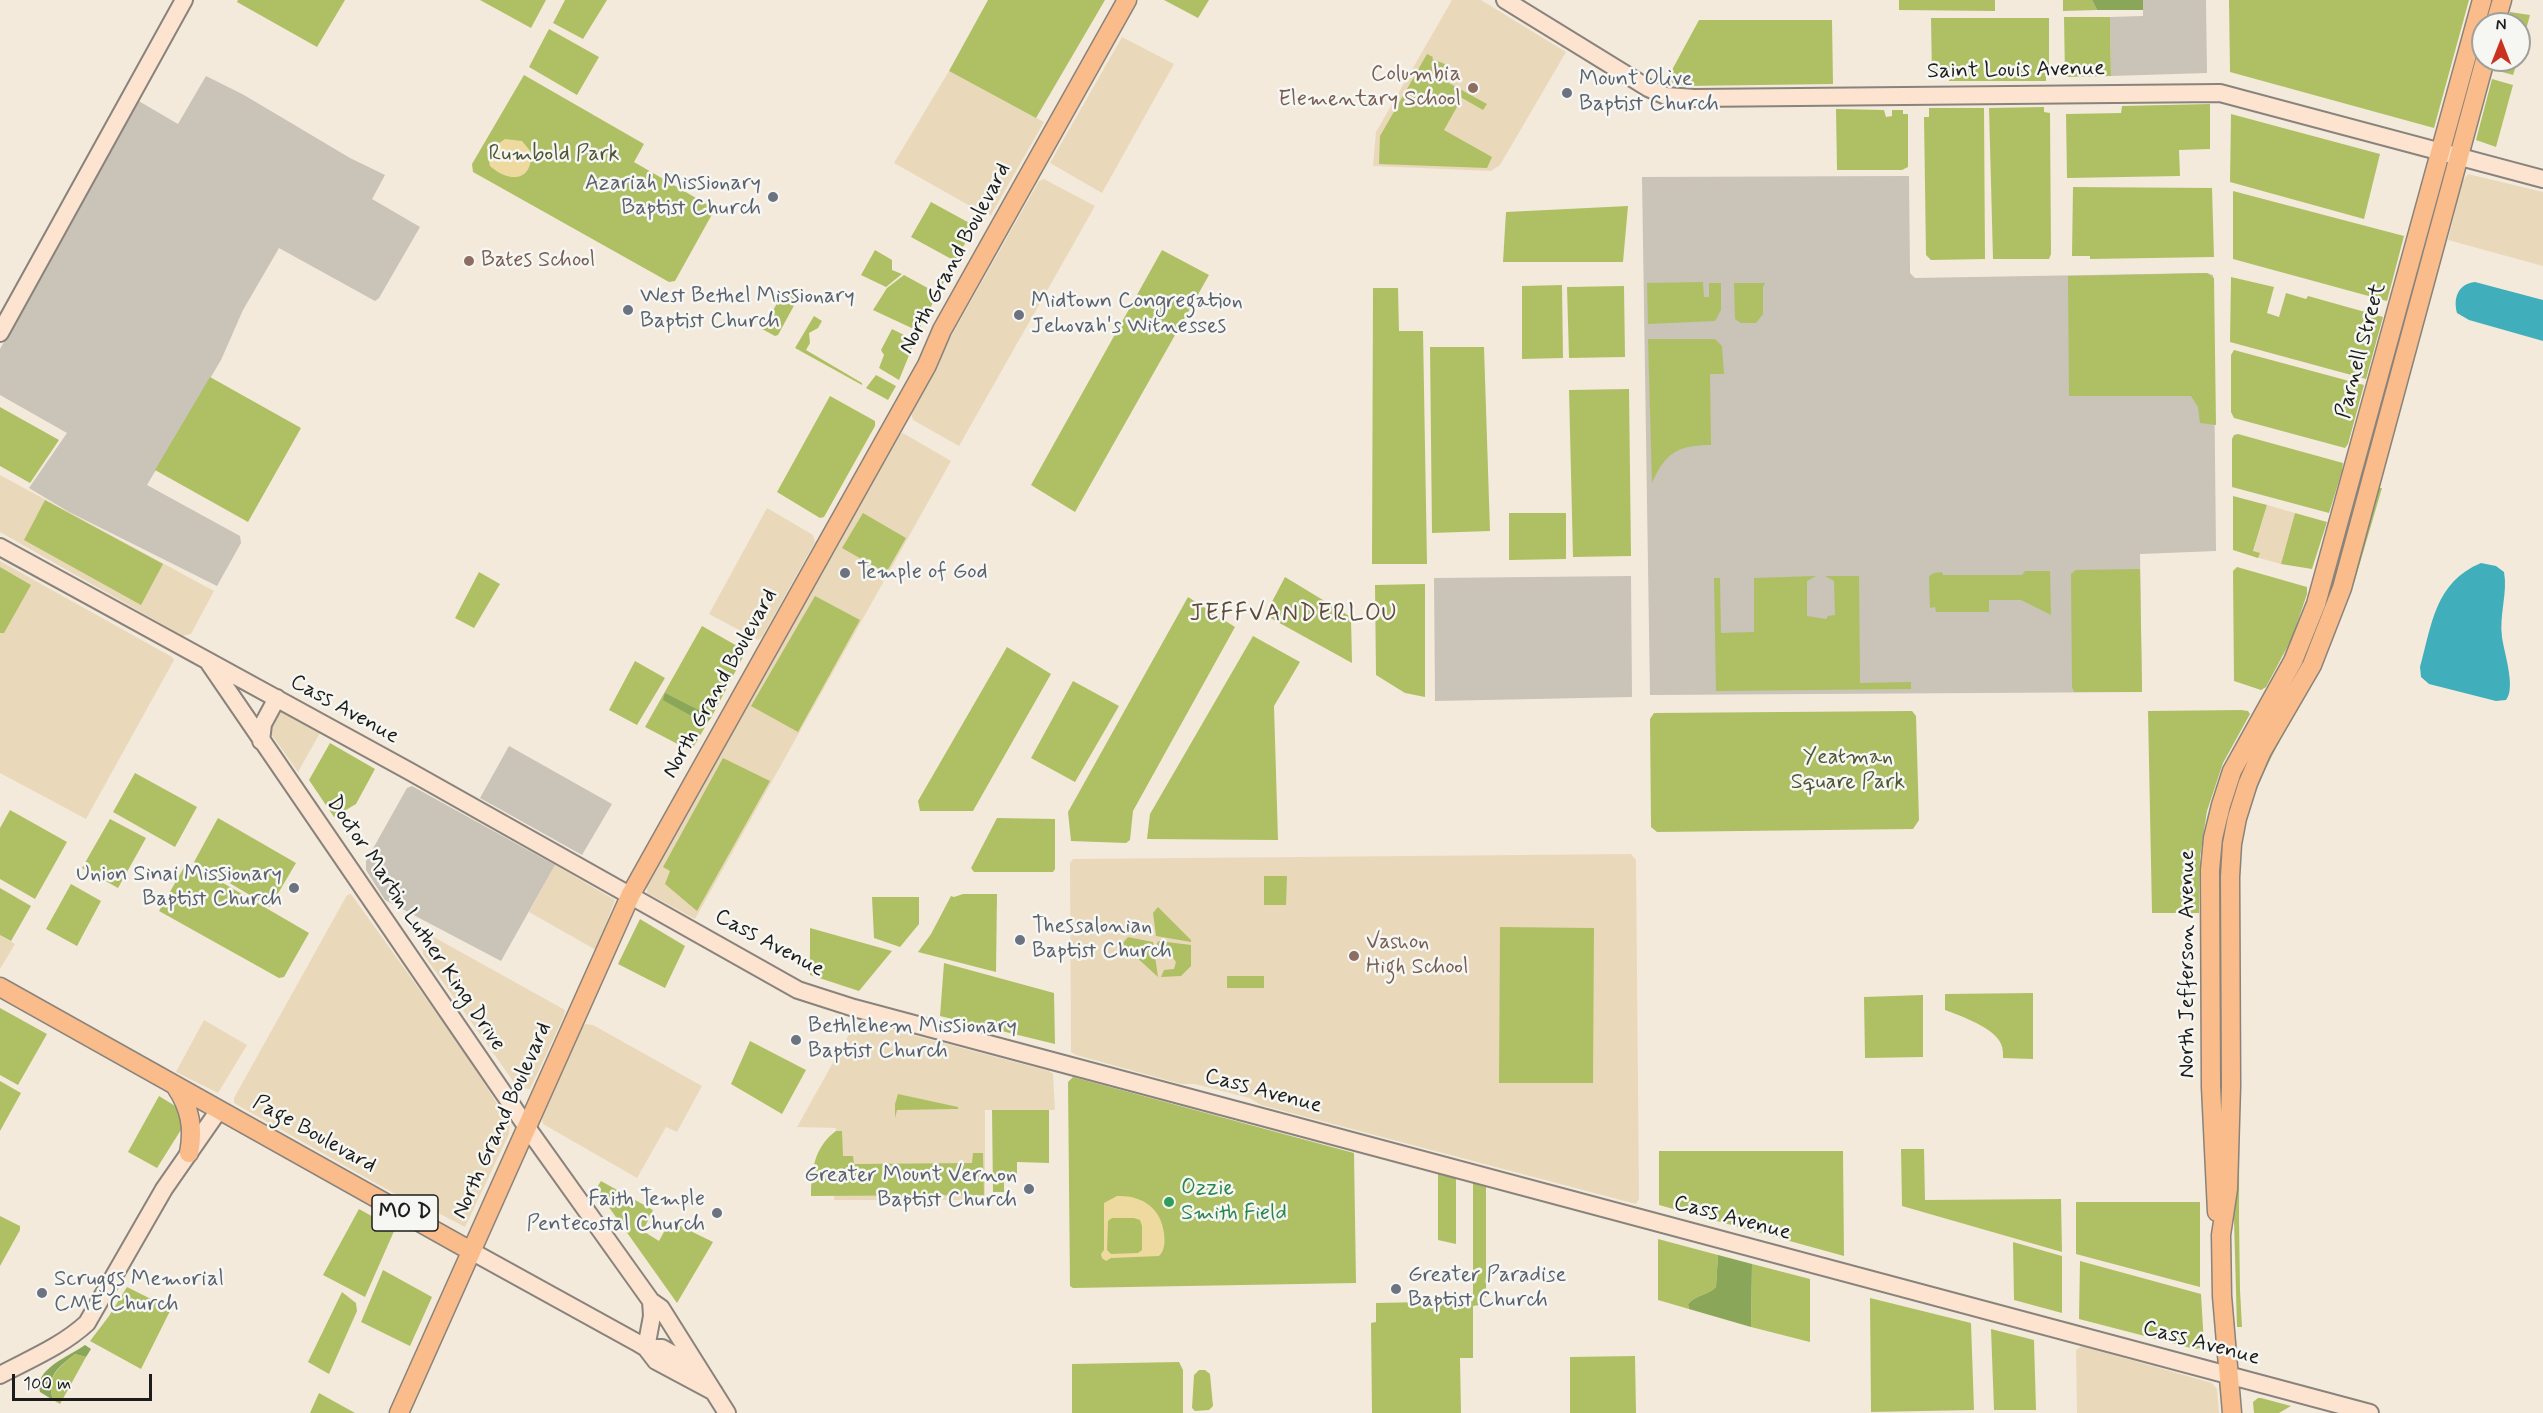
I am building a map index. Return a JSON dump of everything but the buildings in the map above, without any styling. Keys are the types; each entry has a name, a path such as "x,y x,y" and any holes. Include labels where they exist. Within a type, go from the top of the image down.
{"main road":[{"path":"0,333 184,0"},
{"name":"North Grand Boulevard","path":"399,1413 631,894 921,376 942,330 1127,0"},
{"name":"Saint Louis Avenue","path":"1505,0 1648,88 1666,96 1694,98 2212,92 2240,97 2543,179"},
{"name":"Parnell Street","path":"2267,706 2302,643 2316,604 2471,40"},
{"path":"2459,157 2456,136 2466,91 2471,45"},
{"name":"Parnell Street","path":"2284,716 2323,641 2342,588 2482,72"},
{"name":"Cass Avenue","path":"0,547 631,894 798,990 854,1008 2370,1413"},
{"name":"Doctor Martin Luther King Drive","path":"206,660 526,1126 651,1301 661,1308 727,1413"},
{"path":"261,741 266,717 277,698"},
{"name":"North Jefferson Avenue","path":"2232,1413 2222,1296 2221,1235 2216,1202 2211,1087 2211,854 2221,805 2232,771 2267,706"},
{"name":"North Jefferson Avenue","path":"2221,1235 2228,1189 2231,1086 2230,877 2232,844 2241,802 2248,783 2262,751 2284,716"},
{"name":"Page Boulevard","path":"0,987 646,1348 662,1348 701,1370"},
{"path":"175,1085 189,1111 192,1136 189,1153"},
{"path":"0,1375 55,1347 73,1336 87,1323 164,1189 219,1110"},
{"path":"646,1348 652,1316 651,1301"},
{"name":"MO D","path":"646,1348 656,1361 714,1392"}],"shaded area":[{"name":"Columbia Elementary School","path":"1452,0 1481,0 1566,52 1500,165 1491,171 1373,166 1376,132"},
{"path":"2143,0 2206,0 2207,73 2111,76 2110,17 2143,16"},
{"path":"1122,37 1174,64 1102,193 1050,163"},
{"path":"949,71 1044,122 991,215 986,215 894,163"},
{"path":"206,76 244,95 350,158 385,175 372,199 420,227 379,298 375,301 279,248 243,310 221,360 147,485 240,536 241,543 217,586 69,512 29,488 67,433 0,395 0,349 137,100 178,124"},
{"path":"2468,174 2543,192 2543,266 2448,240 2462,182"},
{"path":"1909,176 1910,273 1915,278 2207,273 2213,275 2216,551 2140,554 2142,692 1650,695 1642,177"},
{"path":"1044,179 1095,206 959,446 913,420 911,413 938,367 945,347 1039,181"},
{"path":"903,433 951,461 695,919 647,893 647,885 899,435"},
{"path":"0,475 214,591 191,634 183,636 0,532"},
{"path":"2267,505 2295,513 2281,564 2252,556"},
{"path":"767,508 813,535 815,542 762,637 758,640 709,614"},
{"path":"0,561 174,660 86,819 0,773"},
{"path":"1631,576 1632,697 1435,701 1434,578"},
{"path":"280,711 320,733 298,772 269,731 277,712"},
{"path":"509,746 612,804 582,855 480,798"},
{"path":"412,786 555,865 501,961 385,900 366,870 366,861 407,788"},
{"name":"Vashon High School","path":"1631,854 1636,860 1639,1199 1636,1204 1261,1105 1249,1098 1195,1084 1181,1084 1071,1052 1070,863 1073,859"},
{"path":"555,865 615,900 596,950 529,912"},
{"path":"351,894 463,1050 510,1124 509,1134 465,1227 421,1204 411,1203 234,1103 234,1098 347,895"},
{"path":"0,935 15,944 0,969"},
{"path":"432,936 565,1010 530,1089 518,1088 423,954 422,948"},
{"path":"204,1020 247,1045 218,1093 176,1072"},
{"path":"859,1021 1049,1071 1053,1074 1055,1110 985,1110 985,1200 834,1200 836,1128 797,1127 854,1025"},
{"path":"585,1024 593,1025 702,1086 677,1132 666,1127 637,1178 543,1124 542,1119 581,1028"},
{"path":"2082,1346 2212,1383 2217,1389 2219,1413 2077,1413 2076,1350"}],"green space":[{"path":"238,0 345,0 317,47 237,2"},
{"path":"480,0 546,0 531,28"},
{"path":"565,0 607,0 583,39 553,23"},
{"path":"988,0 1105,0 1036,118 949,71"},
{"path":"1164,0 1209,0 1198,18"},
{"path":"1899,0 1995,0 1995,11 1899,10"},
{"path":"2063,0 2092,0 2097,10 2063,11"},
{"path":"2092,0 2143,0 2143,10 2097,10"},
{"path":"2229,0 2469,0 2434,128 2230,72"},
{"path":"2064,17 2110,17 2111,76 2065,77"},
{"path":"1931,18 2049,18 2049,75 2046,75 2046,81 1949,81 1949,77 1932,77"},
{"path":"1699,20 1832,20 1833,84 1684,86 1666,81"},
{"path":"549,29 599,57 577,95 529,67"},
{"path":"1427,54 1433,57 1432,59 1445,64 1438,77 1487,104 1483,110 1462,98 1444,130 1492,157 1487,168 1379,164 1380,136"},
{"name":"Rumbold Park","path":"524,75 644,144 634,162 715,209 675,281 669,282 473,172 472,164"},
{"path":"2492,79 2513,85 2496,147 2476,140"},
{"path":"2210,104 2210,149 2179,150 2180,176 2067,178 2066,114 2121,113 2122,106"},
{"path":"2044,107 2044,112 2050,113 2051,254 2049,259 1993,259 1989,108"},
{"path":"1929,108 1984,108 1985,259 1931,260 1926,255 1924,117 1929,117"},
{"path":"1836,109 1884,110 1886,117 1892,116 1892,110 1903,110 1903,114 1908,114 1908,167 1902,170 1837,170"},
{"path":"2231,114 2380,154 2364,219 2230,182"},
{"path":"2073,187 2212,188 2214,257 2090,259 2090,256 2072,256"},
{"path":"2233,191 2404,236 2387,301 2233,259"},
{"path":"931,202 975,226 955,261 911,237"},
{"path":"1628,206 1623,262 1503,262 1506,212"},
{"path":"875,250 892,260 892,270 902,274 886,287 861,275"},
{"path":"1162,250 1209,275 1075,512 1031,485"},
{"path":"950,264 953,265 918,331 873,310 887,288 904,275 935,292"},
{"path":"2207,273 2214,278 2216,425 2200,423 2198,407 2191,396 2069,396 2068,276"},
{"path":"2231,277 2274,287 2267,313 2279,317 2286,293 2306,299 2308,296 2383,317 2366,379 2230,342"},
{"path":"1703,282 1704,297 1709,297 1709,283 1721,283 1721,310 1715,321 1648,324 1647,283"},
{"path":"1734,283 1765,283 1763,314 1756,323 1741,323 1735,319"},
{"path":"1562,285 1563,358 1522,359 1522,286"},
{"path":"1624,286 1625,357 1569,358 1567,287"},
{"path":"1373,288 1398,288 1399,331 1423,331 1427,564 1372,564"},
{"path":"785,290 796,296 797,300 778,335 775,336 762,329"},
{"path":"814,316 822,321 818,328 809,333 810,343 806,350 862,385 795,348"},
{"path":"892,329 908,337 914,343 899,380 879,368 884,355 881,350"},
{"path":"1648,339 1715,339 1722,346 1724,374 1710,374 1711,445 1690,447 1674,453 1662,464 1652,483"},
{"path":"1430,347 1484,347 1490,531 1432,533"},
{"path":"2234,350 2364,385 2345,448 2234,418 2231,412 2231,355"},
{"path":"876,375 896,386 888,400 866,388"},
{"path":"210,377 301,428 248,522 155,470"},
{"path":"1629,389 1631,556 1573,557 1569,390"},
{"path":"830,396 875,421 875,426 824,517 820,518 777,492"},
{"path":"0,407 59,440 30,483 0,466"},
{"path":"2238,434 2343,463 2329,513 2232,487 2232,439"},
{"path":"2379,488 2382,488 2355,580 2322,666 2320,665 2353,580"},
{"path":"2233,496 2267,505 2253,551 2260,553 2258,558 2233,550"},
{"path":"45,500 163,564 141,605 24,540"},
{"path":"863,513 906,538 886,573 842,548"},
{"path":"1509,513 1566,513 1566,559 1509,560"},
{"path":"2295,513 2327,522 2312,569 2281,564"},
{"path":"0,567 31,585 4,633 0,633"},
{"path":"2237,567 2307,587 2307,594 2292,638 2266,687 2261,690 2234,681 2233,571"},
{"path":"2140,569 2142,692 2074,692 2072,687 2071,574 2076,570"},
{"path":"2025,571 2050,571 2051,615 2021,600 1989,600 1989,612 1936,612 1935,607 1930,608 1929,576 1934,573 2022,575"},
{"path":"479,572 500,584 474,628 455,618"},
{"path":"1816,576 1807,581 1807,616 1826,619 1828,616 1835,615 1834,581 1825,576 1859,576 1860,683 1911,682 1911,689 1716,691 1714,578 1720,578 1721,633 1754,632 1754,578"},
{"path":"1285,577 1351,617 1352,663 1265,615"},
{"path":"1425,584 1425,697 1405,693 1376,675 1375,585"},
{"path":"815,596 860,620 798,732 751,706"},
{"path":"1188,597 1235,627 1133,811 1130,840 1126,843 1071,841 1068,812"},
{"path":"702,626 746,651 711,718 665,694 705,724 708,722 691,751 645,727"},
{"path":"1253,636 1300,662 1274,706 1278,840 1147,839 1150,814"},
{"path":"1007,647 1051,674 973,811 920,811 918,801"},
{"path":"635,661 665,678 637,725 609,710"},
{"path":"2319,668 2321,669 2281,738 2261,779 2245,824 2240,848 2239,1219 2242,1327 2237,1327 2234,1220 2237,856 2248,804 2264,764"},
{"path":"1073,681 1119,706 1075,782 1031,758"},
{"path":"665,693 711,718 706,724 663,700"},
{"name":"Yeatman Square Park","path":"1912,711 1916,716 1919,820 1913,829 1657,832 1651,827 1650,719 1654,713"},
{"path":"2148,711 2248,711 2250,714 2223,763 2207,811 2200,857 2199,913 2152,913"},
{"path":"2266,722 2236,788 2223,840 2221,876 2226,920 2221,1149 2216,871 2230,791"},
{"path":"330,743 375,769 356,804 334,817 309,780"},
{"path":"723,758 770,781 697,911 665,884 670,871 663,867"},
{"path":"135,773 197,807 175,847 113,812"},
{"path":"10,810 67,842 35,899 0,879 0,828"},
{"path":"218,818 296,863 270,907 194,862"},
{"path":"997,818 1055,819 1055,869 1053,872 974,872 971,868"},
{"path":"110,819 146,838 118,888 82,868"},
{"path":"187,862 309,933 284,977 279,978 159,911"},
{"path":"1264,876 1287,876 1286,905 1264,905"},
{"path":"71,884 101,901 77,946 46,929"},
{"path":"0,888 31,906 11,941 0,935"},
{"path":"997,894 996,972 918,952 931,934 951,896"},
{"path":"872,897 919,897 919,924 900,947 874,938"},
{"path":"1158,907 1191,942 1156,936 1153,913"},
{"path":"640,919 685,946 665,988 618,964"},
{"path":"1500,927 1594,928 1593,1083 1499,1083"},
{"path":"810,928 892,951 859,991 810,975"},
{"path":"1128,937 1153,942 1158,977 1122,944"},
{"path":"1159,941 1191,945 1191,966 1181,976 1161,977 1164,970 1174,969 1176,962 1171,955 1159,955 1157,943"},
{"path":"944,963 1054,993 1055,1044 940,1016"},
{"path":"1227,976 1264,976 1264,988 1227,988"},
{"path":"2033,993 2033,1059 2003,1058 2001,1044 1992,1033 1977,1023 1945,1010 1945,994"},
{"path":"1923,995 1923,1057 1865,1058 1864,997"},
{"path":"0,1008 47,1034 18,1085 0,1075"},
{"path":"750,1041 806,1070 782,1114 731,1084"},
{"path":"1073,1077 1354,1153 1356,1283 1073,1288 1070,1286 1068,1082"},
{"path":"0,1081 21,1093 0,1131"},
{"path":"898,1094 958,1107 958,1109 897,1110 895,1118"},
{"path":"159,1096 180,1109 184,1125 157,1168 128,1152"},
{"path":"992,1110 1049,1110 1049,1163 1017,1162 1017,1181 1004,1181 1004,1192 993,1192"},
{"path":"836,1131 842,1131 843,1156 853,1156 854,1164 972,1163 973,1153 983,1153 984,1195 811,1196 812,1178 818,1152"},
{"path":"1901,1149 1924,1149 1925,1200 2061,1199 2062,1252 1902,1206"},
{"path":"1659,1151 1843,1151 1844,1256 1659,1205"},
{"path":"1438,1173 1456,1178 1456,1244 1438,1240"},
{"path":"601,1181 653,1210 643,1231 659,1241 670,1221 713,1242 677,1303 596,1189"},
{"path":"1473,1183 1486,1187 1486,1297 1480,1297 1479,1305 1473,1306 1473,1358 1460,1358 1461,1413 1372,1413 1371,1323 1376,1322 1376,1303 1473,1301"},
{"path":"2076,1202 2200,1202 2200,1287 2076,1254"},
{"path":"359,1209 395,1229 365,1297 323,1275"},
{"path":"0,1216 20,1226 20,1230 0,1266"},
{"path":"1658,1239 1718,1255 1716,1287 1691,1301 1688,1304 1689,1309 1658,1300"},
{"path":"2013,1242 2062,1256 2062,1313 2014,1300"},
{"path":"1718,1255 1752,1264 1751,1327 1689,1309 1688,1304 1691,1301 1716,1287"},
{"path":"2080,1261 2201,1294 2204,1345 2195,1349 2079,1319"},
{"path":"1752,1264 1810,1279 1810,1342 1751,1327"},
{"path":"383,1270 432,1297 410,1346 361,1322"},
{"path":"127,1287 171,1309 141,1369 90,1341"},
{"path":"342,1292 356,1303 357,1311 329,1374 308,1362"},
{"path":"1870,1298 1971,1323 1974,1410 1871,1412"},
{"path":"1991,1329 2034,1340 2036,1410 1994,1410"},
{"path":"85,1345 91,1349 86,1357 75,1354 52,1378 53,1400 40,1392 39,1384 47,1370"},
{"path":"75,1354 86,1357 60,1404 53,1400 52,1378"},
{"path":"1635,1356 1636,1413 1570,1413 1570,1357"},
{"path":"1179,1362 1183,1370 1183,1413 1072,1413 1072,1364"},
{"path":"1199,1370 1205,1370 1210,1374 1213,1406 1209,1410 1195,1411 1192,1408 1194,1375"},
{"path":"319,1393 355,1413 310,1413"},
{"path":"2258,1398 2291,1406 2279,1413 2254,1413 2253,1402"}],"sand":[{"path":"505,139 522,141 531,152 528,169 518,177 497,172 490,166 493,151"},
{"path":"1117,1196 1126,1196 1149,1205 1159,1217 1164,1233 1164,1246 1159,1256 1111,1258 1106,1261 1102,1258 1104,1203","holes":["1112,1218 1140,1220 1142,1250 1138,1253 1111,1254 1107,1250 1108,1221"]}],"water":[{"path":"2475,282 2543,300 2543,341 2469,320 2457,313 2458,293 2464,286"},
{"path":"2481,563 2496,566 2504,572 2505,588 2501,629 2510,687 2506,700 2496,701 2429,684 2421,677 2420,667 2438,606 2454,581"}],"place":[{"name":"Columbia Elementary School","path":"1473,88"},
{"name":"Mount Olive Baptist Church","path":"1567,93"},
{"name":"Azariah Missionary Baptist Church","path":"773,197"},
{"name":"Bates School","path":"469,261"},
{"name":"West Bethel Missionary Baptist Church","path":"628,310"},
{"name":"Midtown Congregation Jehovah's Witnesses","path":"1019,315"},
{"name":"Temple of God","path":"845,573"},
{"name":"Union Sinai Missionary Baptist Church","path":"294,888"},
{"name":"Thessalonian Baptist Church","path":"1020,940"},
{"name":"Vashon High School","path":"1354,956"},
{"name":"Bethlehem Missionary Baptist Church","path":"796,1040"},
{"name":"Greater Mount Vernon Baptist Church","path":"1029,1189"},
{"name":"Ozzie Smith Field","path":"1169,1202"},
{"name":"Faith Temple Pentecostal Church","path":"717,1213"},
{"name":"Greater Paradise Baptist Church","path":"1396,1289"},
{"name":"Scruggs Memorial CME Church","path":"42,1293"}],"district":[{"name":"JEFFVANDERLOU","path":"1294,615"}]}
